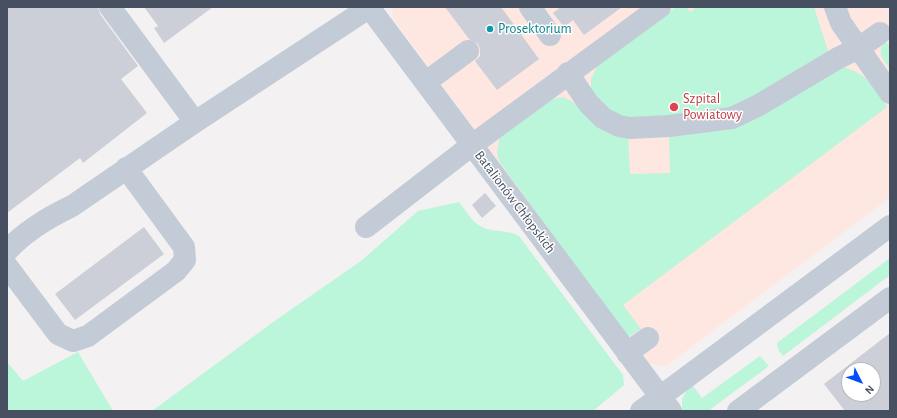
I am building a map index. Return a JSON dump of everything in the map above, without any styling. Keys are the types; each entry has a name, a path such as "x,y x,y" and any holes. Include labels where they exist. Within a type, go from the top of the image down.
{"street":[{"path":"110,7 195,122"},
{"path":"7,251 51,215 72,206 126,168 370,7"},
{"name":"Batalionów Chłopskich","path":"370,7 665,404"},
{"path":"530,7 550,34"},
{"path":"366,227 568,73 660,7"},
{"path":"835,7 841,23 890,93"},
{"path":"568,73 588,103 603,118 619,126 650,130 732,118 759,106 838,58 859,48 880,33"},
{"path":"426,82 468,51"},
{"path":"7,266 58,334 73,341 88,336 176,271 185,260 184,247 126,168"},
{"path":"641,411 665,404 890,226"},
{"path":"738,411 890,298"},
{"path":"628,353 648,338"}],"shaded area":[{"name":"Szpital Powiatowy","path":"393,7 890,7 890,197 665,367 646,363 392,17"}],"green space":[{"path":"676,7 687,7 690,12 697,7 814,7 828,51 733,109 627,120 603,111 591,88 591,79 598,65 604,59"},
{"path":"885,41 890,47 890,69 883,59 881,52 882,45"},
{"path":"843,67 865,77 874,87 887,107 623,305 641,329 627,338 499,161 497,152 500,136 553,99 564,97 628,134 630,174 670,173 669,133"},
{"path":"459,202 471,218 480,226 489,230 509,232 519,236 623,375 624,385 593,411 152,411 276,320 361,261 418,211"},
{"path":"890,258 890,275 783,356 778,350 777,343"},
{"path":"78,352 113,411 7,411 7,362 23,381"},
{"path":"760,356 769,366 708,411 682,411 682,399 691,383 702,398"}],"building":[{"path":"7,7 98,7 100,14 138,66 121,79 147,113 83,163 80,158 7,213"},
{"path":"144,7 213,7 164,43 154,28 158,26"},
{"name":"Prosektorium","path":"445,7 501,7 539,59 497,90 475,61 480,56 478,44 469,39"},
{"path":"561,7 622,7 584,35 573,20 564,27 553,13"},
{"path":"485,193 496,206 482,218 472,205"},
{"path":"144,227 164,254 75,320 55,294"},
{"path":"890,333 890,411 845,411 824,384 841,371 841,402 881,402 881,362 852,362"}],"place":[{"name":"Prosektorium","path":"490,29"},
{"name":"Szpital Powiatowy","path":"674,107"}]}
